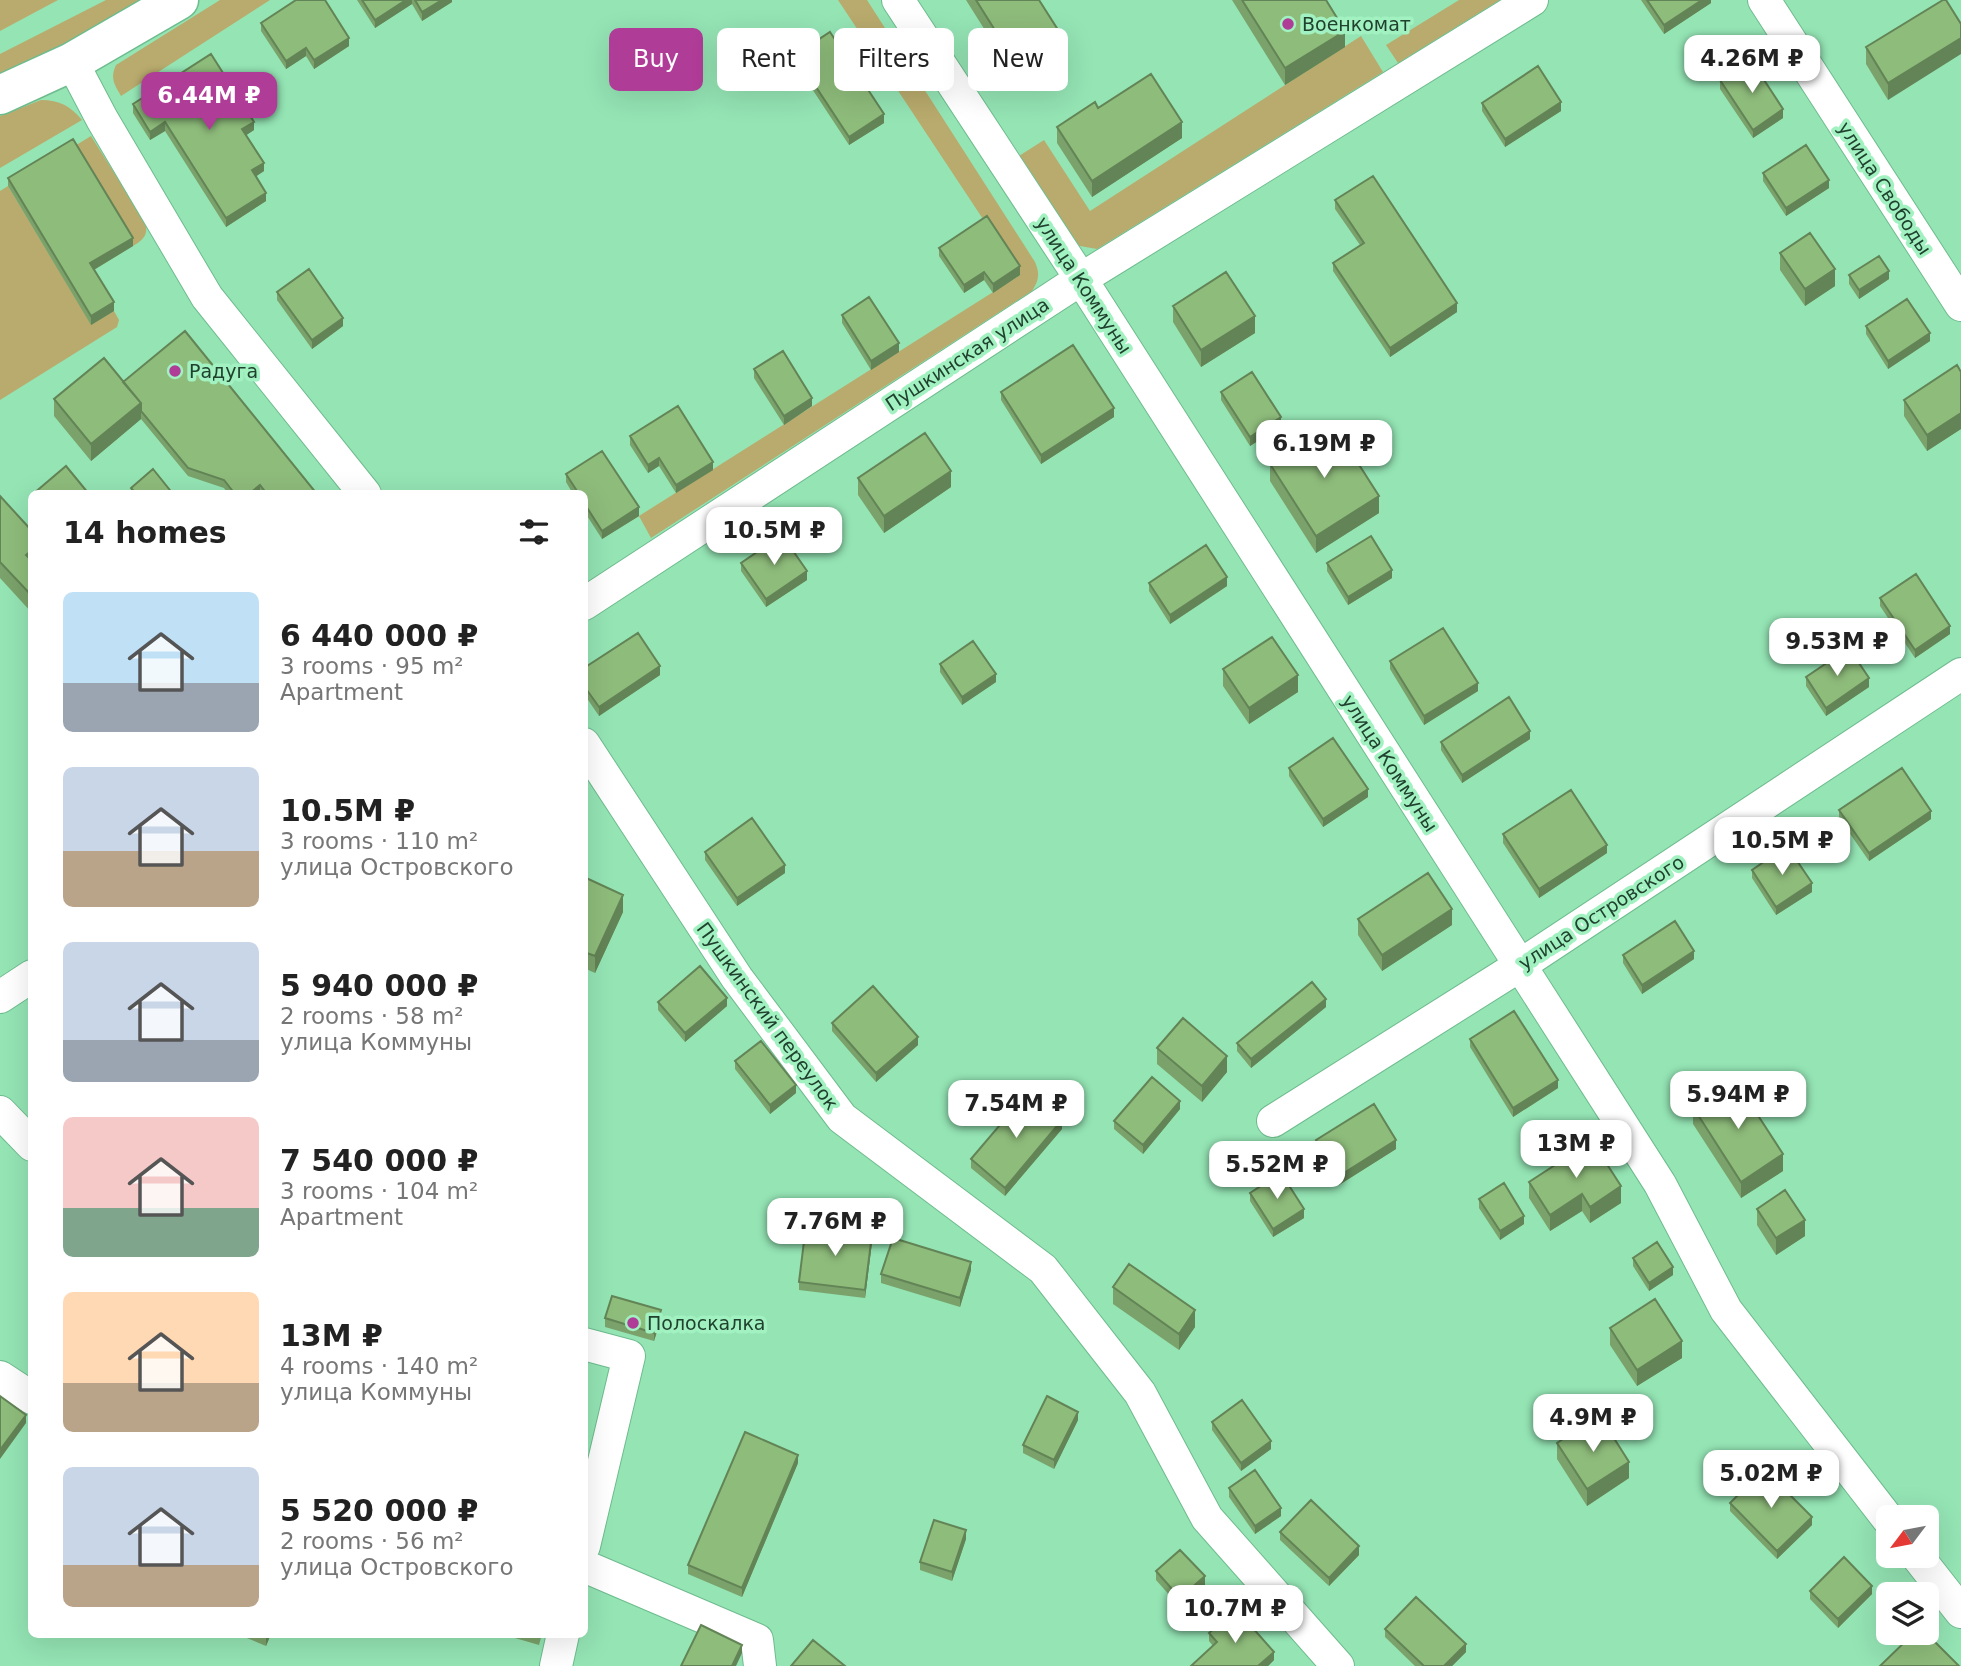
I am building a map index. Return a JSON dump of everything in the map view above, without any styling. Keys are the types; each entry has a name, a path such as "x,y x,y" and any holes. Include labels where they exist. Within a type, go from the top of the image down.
{"street":[{"path":"0,94 72,62 179,0"},
{"name":"улица Коммуны","path":"898,0 1082,279 1660,1184 1726,1310 1877,1505"},
{"name":"Пушкинская улица","path":"588,601 1082,279 1532,0"},
{"name":"улица Свободы","path":"1764,0 1961,305"},
{"path":"72,62 102,119 207,298 362,490"},
{"name":"улица Островского","path":"1273,1121 1519,966 1961,674"},
{"name":"Пушкинский переулок","path":"588,750 737,978 842,1118 1043,1269 1140,1393 1207,1518 1338,1666"},
{"path":"0,997 28,979"},
{"path":"0,1112 28,1141"},
{"path":"588,1345 629,1356 588,1529"},
{"path":"0,1377 28,1395"},
{"path":"588,1568 757,1640 760,1666"},
{"path":"1926,1568 1961,1612"},
{"path":"555,1666 562,1638"}],"shaded area":[{"path":"0,0 58,0 0,31"},
{"path":"106,0 142,0 61,46 0,75 0,54"},
{"path":"220,0 270,0 121,96 114,81 116,65"},
{"path":"838,0 867,0 885,28 857,28"},
{"path":"1459,0 1500,0 1398,63 1386,45"},
{"path":"1361,36 1383,72 1097,249 1080,246 1072,240 1019,156 1044,140 1090,211"},
{"path":"898,91 925,91 1035,262 1038,274 1032,291 651,538 639,516 1020,275"},
{"path":"41,100 64,105 82,120 0,168 0,116"},
{"path":"91,136 145,222 144,237 133,246 73,147"},
{"path":"8,186 91,324 114,311 119,320 117,327 0,400 0,191"}],"building":[{"path":"296,0 325,0 349,38 314,60 306,48 286,61 261,23"},
{"path":"362,0 406,0 375,20"},
{"path":"415,0 442,0 422,12"},
{"path":"976,0 1039,0 1057,28 994,28"},
{"name":"Военкомат","path":"1242,0 1326,0 1345,31 1285,68"},
{"path":"1647,0 1702,0 1664,25"},
{"path":"1946,0 1961,24 1961,38 1888,83 1866,47"},
{"path":"830,32 834,38 834,91 869,91 884,114 849,137 819,91 820,39"},
{"path":"211,54 254,122 242,129 264,163 252,170 266,193 226,218 165,122 150,132 133,104"},
{"path":"1751,60 1783,109 1753,130 1720,80"},
{"path":"1538,66 1561,102 1505,139 1482,103"},
{"path":"1151,74 1182,122 1092,181 1057,127 1095,102 1098,108"},
{"path":"73,139 133,238 90,263 114,302 91,316 8,178"},
{"path":"1806,145 1829,180 1786,208 1763,173"},
{"path":"1373,176 1457,303 1390,348 1333,263 1364,243 1335,200"},
{"path":"987,216 1020,266 993,284 984,272 964,285 939,248"},
{"path":"1810,233 1835,269 1805,289 1780,253"},
{"path":"1879,256 1889,271 1859,290 1849,275"},
{"path":"309,269 343,318 312,340 277,292"},
{"path":"1226,272 1255,316 1201,350 1173,306"},
{"path":"869,297 899,343 871,361 842,315"},
{"path":"1907,299 1930,333 1888,361 1866,326"},
{"path":"185,331 314,490 264,490 260,485 254,490 232,490 224,480 188,468 141,411 141,403 123,382"},
{"path":"1073,345 1114,408 1041,455 1001,392"},
{"path":"783,351 812,398 784,416 754,369"},
{"path":"104,358 141,403 91,444 54,399"},
{"path":"1957,365 1961,372 1961,413 1927,435 1904,400"},
{"path":"1252,372 1281,417 1250,437 1221,392"},
{"path":"678,406 713,462 676,485 659,458 648,465 630,436"},
{"path":"1333,424 1379,496 1316,536 1270,464"},
{"path":"925,433 951,471 884,516 858,478"},
{"path":"602,451 639,507 602,531 588,509 588,490 576,490 566,474"},
{"path":"66,466 86,490 38,490"},
{"path":"153,469 170,490 133,490 131,488"},
{"path":"0,496 28,527 28,592 0,562"},
{"path":"782,535 807,571 766,599 741,563"},
{"path":"1371,536 1392,570 1348,597 1327,563"},
{"path":"1206,545 1227,577 1170,615 1149,583"},
{"path":"1916,574 1950,626 1915,650 1880,598"},
{"path":"1443,628 1478,683 1424,716 1390,661"},
{"path":"638,633 660,666 599,707 588,692 588,665"},
{"path":"1272,637 1298,675 1249,708 1223,669"},
{"path":"973,641 996,674 962,697 940,664"},
{"path":"1849,648 1869,678 1826,708 1806,677"},
{"path":"1509,697 1530,731 1462,775 1441,742"},
{"path":"1333,738 1368,789 1323,819 1289,768"},
{"path":"1902,768 1931,811 1869,853 1839,810"},
{"path":"1571,790 1607,845 1539,889 1503,834"},
{"path":"752,818 785,865 737,898 705,852"},
{"path":"1787,846 1812,883 1776,907 1752,870"},
{"path":"1428,873 1452,909 1382,955 1358,919"},
{"path":"588,879 623,895 595,956 588,953"},
{"path":"1675,921 1694,951 1642,985 1623,955"},
{"path":"700,966 727,998 685,1033 658,1002"},
{"path":"1312,982 1326,999 1251,1059 1237,1043"},
{"path":"873,986 918,1037 876,1073 832,1023"},
{"path":"1514,1011 1558,1080 1513,1108 1470,1039"},
{"path":"1183,1018 1227,1056 1202,1086 1157,1048"},
{"path":"761,1041 796,1085 770,1105 735,1061"},
{"path":"1152,1077 1180,1101 1143,1145 1114,1121"},
{"path":"1735,1080 1783,1154 1741,1182 1693,1107"},
{"path":"1028,1092 1062,1120 1005,1188 971,1159"},
{"path":"1374,1104 1396,1140 1339,1176 1316,1140"},
{"path":"1592,1141 1621,1186 1590,1207 1582,1194 1550,1215 1529,1182"},
{"path":"1281,1173 1304,1209 1273,1229 1250,1193"},
{"path":"1504,1183 1524,1216 1500,1231 1479,1199"},
{"path":"1785,1190 1805,1220 1776,1238 1757,1209"},
{"path":"806,1225 872,1234 865,1290 799,1282"},
{"path":"893,1238 971,1262 960,1298 881,1274"},
{"path":"1657,1242 1673,1267 1649,1283 1633,1258"},
{"path":"1129,1264 1195,1310 1179,1334 1113,1287"},
{"name":"Полоскалка","path":"612,1296 661,1310 654,1333 605,1318"},
{"path":"1655,1299 1682,1341 1637,1370 1610,1328"},
{"path":"0,1396 26,1415 0,1450"},
{"path":"1047,1396 1078,1412 1054,1460 1023,1445"},
{"path":"1242,1400 1271,1441 1241,1463 1212,1422"},
{"path":"1605,1424 1629,1462 1587,1489 1557,1443 1584,1425 1590,1434"},
{"path":"745,1432 798,1455 742,1588 688,1565"},
{"path":"1764,1469 1812,1517 1777,1551 1730,1503"},
{"path":"1255,1470 1281,1508 1255,1526 1229,1488"},
{"path":"1311,1500 1359,1546 1329,1578 1280,1532"},
{"path":"934,1520 966,1530 952,1572 920,1562"},
{"path":"1180,1550 1205,1576 1180,1598 1156,1571"},
{"path":"1844,1557 1872,1586 1838,1619 1810,1591"},
{"path":"1416,1597 1466,1644 1444,1666 1424,1666 1385,1629"},
{"path":"1236,1609 1274,1652 1258,1666 1191,1666 1217,1642 1209,1633"},
{"path":"701,1625 742,1645 732,1666 681,1666"},
{"path":"813,1640 845,1666 791,1666"},
{"path":"1902,1645 1938,1645 1959,1666 1880,1666"}],"place":[{"name":"Военкомат","path":"1288,24"},
{"name":"Радуга","path":"175,371"},
{"name":"Полоскалка","path":"633,1323"}]}
